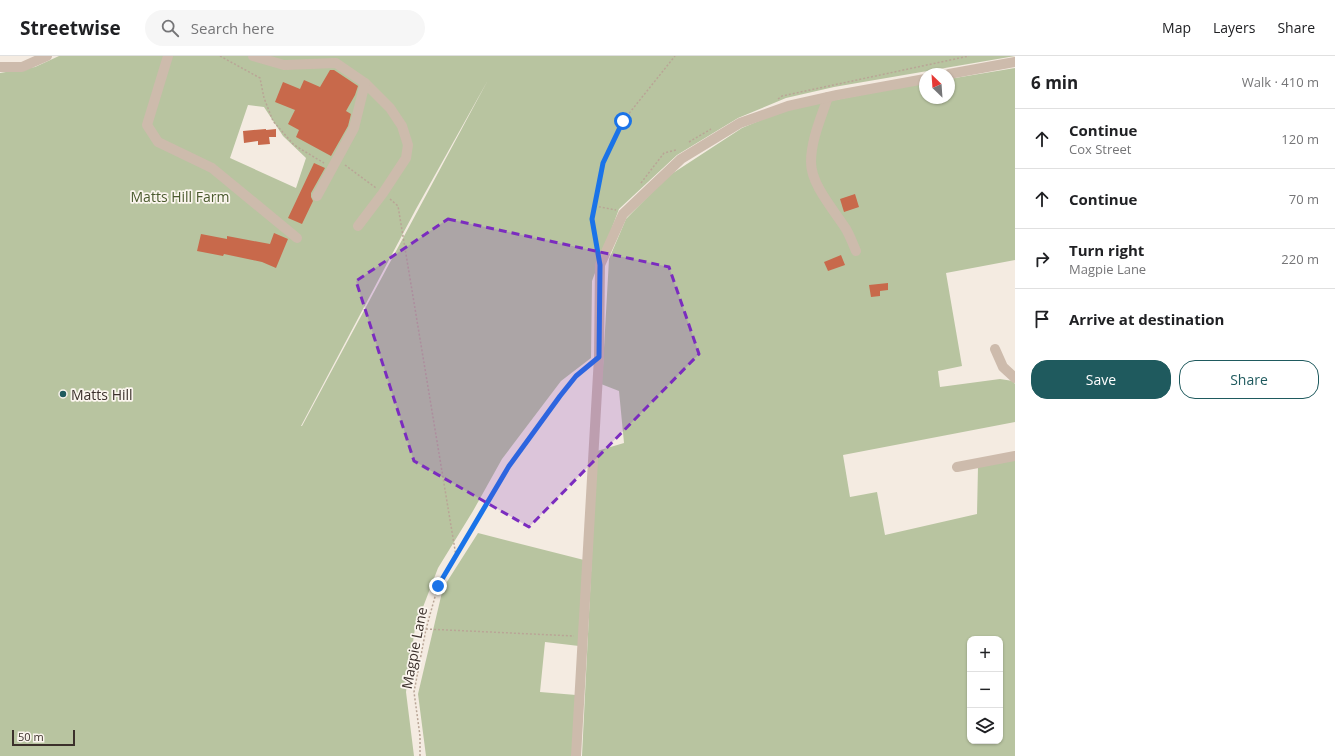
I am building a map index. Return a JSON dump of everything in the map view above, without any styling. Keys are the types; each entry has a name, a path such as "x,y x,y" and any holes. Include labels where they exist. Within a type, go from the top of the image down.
{"street":[{"path":"0,67 22,67 47,56"},
{"path":"168,56 147,125 158,142 212,168 297,238"},
{"path":"253,56 284,65 336,63 365,83 390,108 402,126 408,145 406,158 383,193 358,226"},
{"path":"955,73 1015,62"},
{"path":"576,756 599,357 600,265 623,214 680,159 740,123 788,106 919,80"},
{"path":"317,196 354,128 365,83"},
{"path":"828,97 812,151 811,163 820,190 846,231 856,251"},
{"path":"995,349 1003,367 1015,378"},
{"path":"957,467 1015,456"}],"path":[{"path":"220,56 260,78 264,98 273,121 294,145 324,163 337,159 398,206 456,556"},
{"path":"597,250 592,219 603,163 623,121 676,56"},
{"name":"Magpie Lane","path":"420,756 420,736 414,692 426,628 438,586 518,453 576,376 599,357"},
{"path":"426,628 583,636"}],"highlighted area":[{"path":"448,219 669,267 699,354 529,527 414,461 356,281"}],"green space":[{"name":"Matts Hill Farm","path":"59,56 1015,56 945,68 919,68 919,72 834,87 786,98 738,118 677,155 619,209 592,281 591,358 561,381 502,459 473,511 438,568 415,628 406,692 414,756 0,756 0,73 35,67","holes":["488,80 302,426 416,209","248,105 264,107 283,136 306,158 296,188 230,158"]},
{"path":"1015,68 1015,260 946,273 962,366 938,371 940,387 1000,379 1013,381 1015,384 1015,422 843,455 850,497 877,492 885,535 977,514 978,467 1015,460 1015,756 582,756 597,451 624,443 619,391 601,384 609,259 626,219 667,177 742,128 787,109 919,84 919,104 955,104 955,78"},
{"path":"478,533 584,560 579,646 545,642 540,692 576,695 572,756 426,756 418,694 443,588"}],"building":[{"path":"330,70 334,70 358,86 346,111 351,114 348,126 331,156 296,137 299,130 288,124 295,110 275,102 283,82 300,89 304,80 320,87"},
{"path":"276,129 276,137 269,137 270,144 258,145 258,141 244,143 243,131"},
{"path":"314,163 325,168 311,193 313,201 302,224 288,218"},
{"path":"855,194 859,207 844,212 840,199"},
{"path":"274,233 288,239 276,268 262,262 224,254 223,256 197,251 201,234 227,239 227,236 270,244"},
{"path":"841,255 845,265 828,271 824,262"},
{"path":"888,283 888,290 880,291 880,296 871,297 869,285"}],"place":[{"name":"Matts Hill","path":"63,394"}],"route":[{"path":"438,586 509,466 576,376 599,357 600,265 592,219 603,163 623,121"}]}
